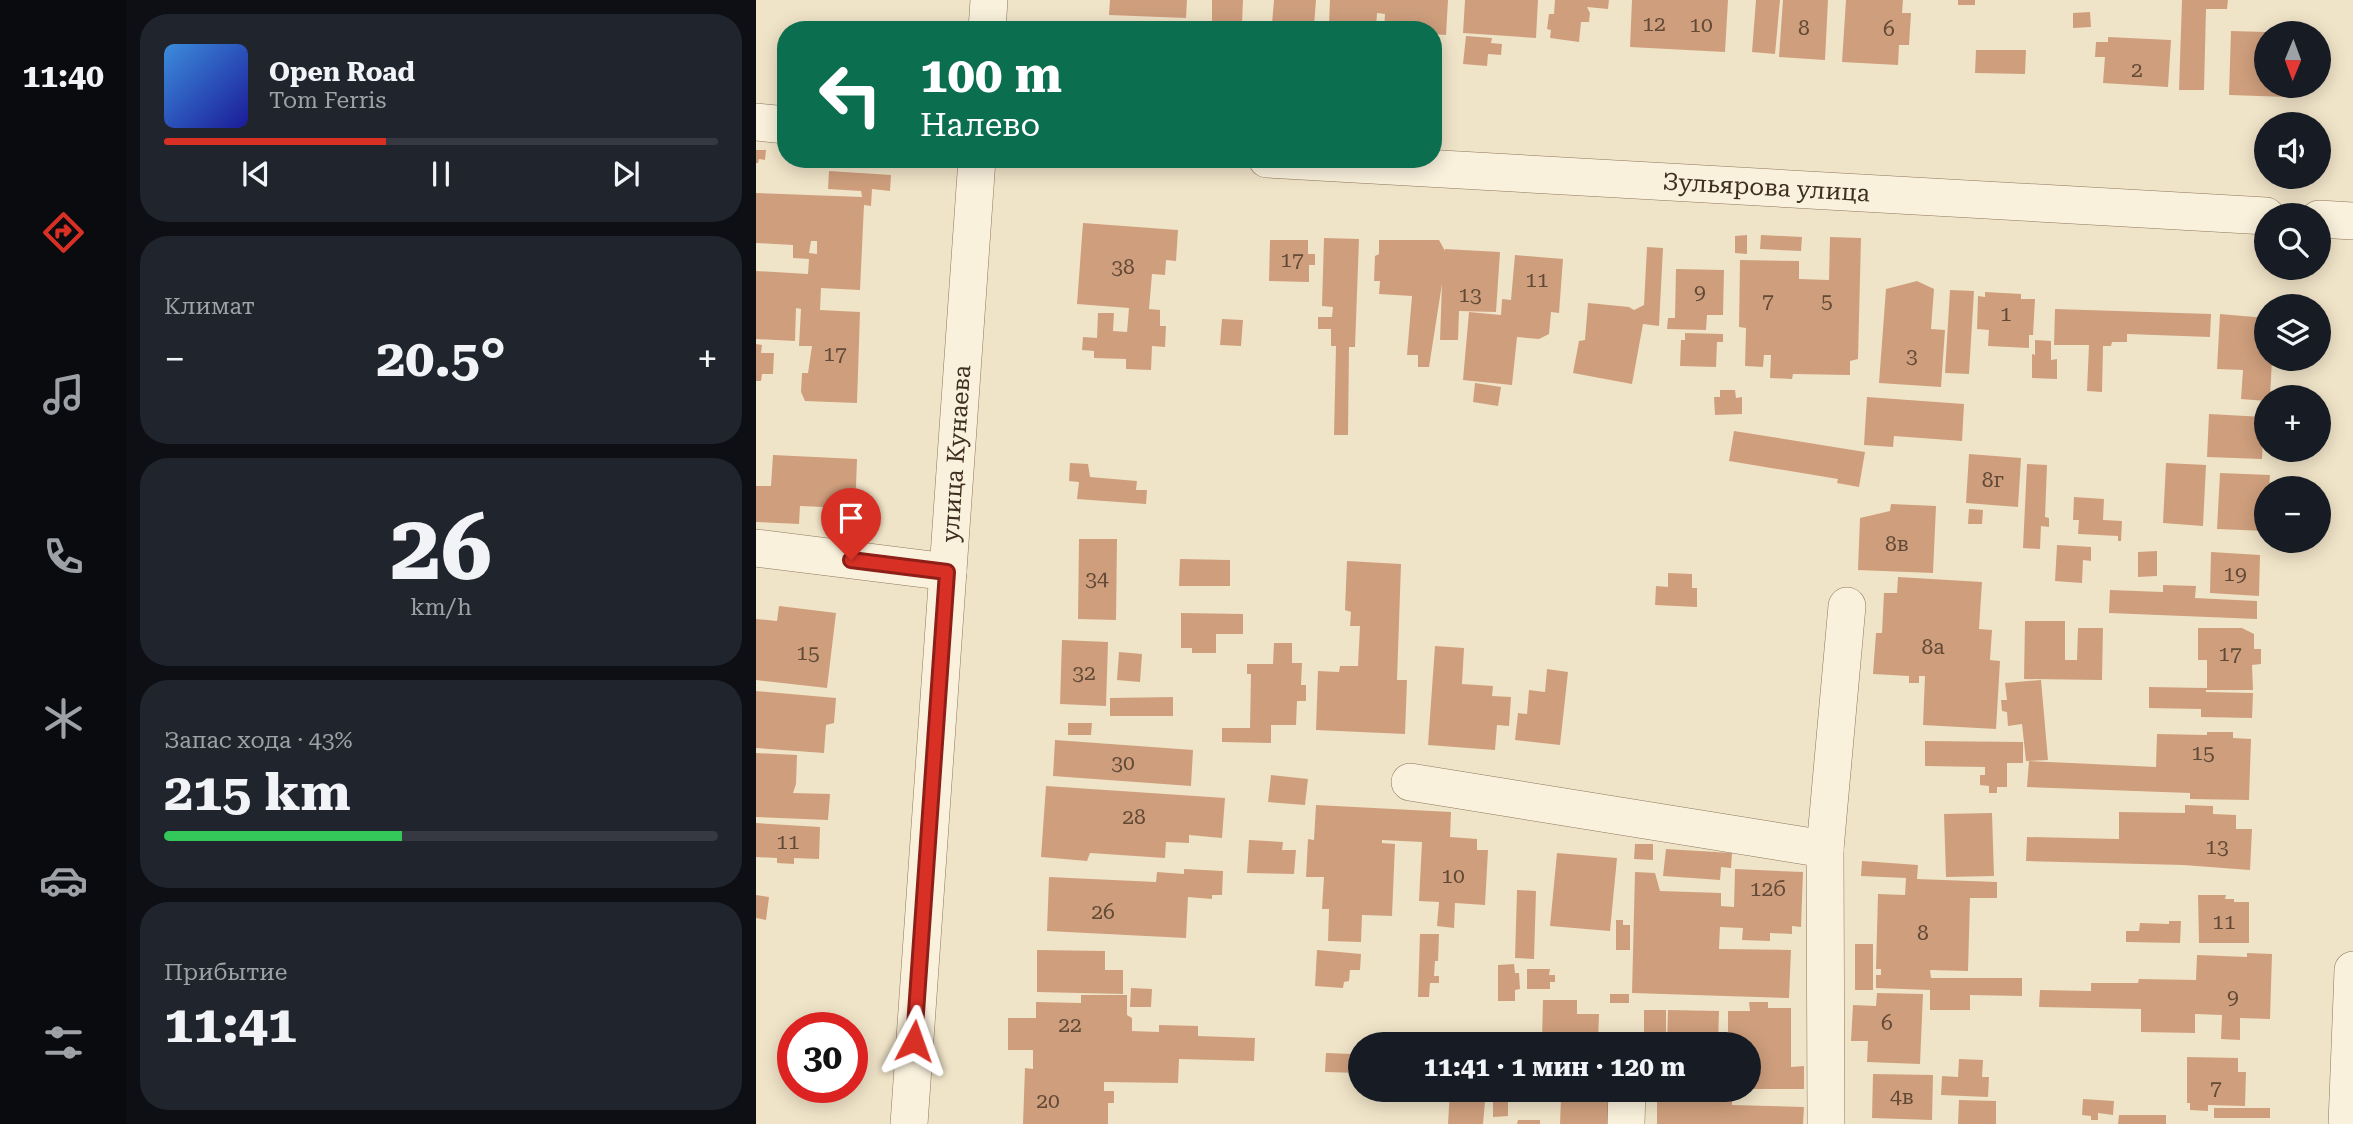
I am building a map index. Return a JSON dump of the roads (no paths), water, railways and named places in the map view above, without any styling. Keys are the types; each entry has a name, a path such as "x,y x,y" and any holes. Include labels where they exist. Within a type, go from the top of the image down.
{"street":[{"path":"988,21 989,0"},
{"path":"756,122 777,124"},
{"name":"улица Кунаева","path":"909,1124 976,168"},
{"name":"Зульярова улица","path":"1425,168 2254,215"},
{"path":"2331,220 2353,221"},
{"path":"756,548 947,572"},
{"path":"1826,1124 1825,849 1847,606"},
{"path":"1410,782 1825,849"},
{"path":"2347,1124 2352,1051 2353,970"},
{"path":"1626,1124 1627,1102"}]}
